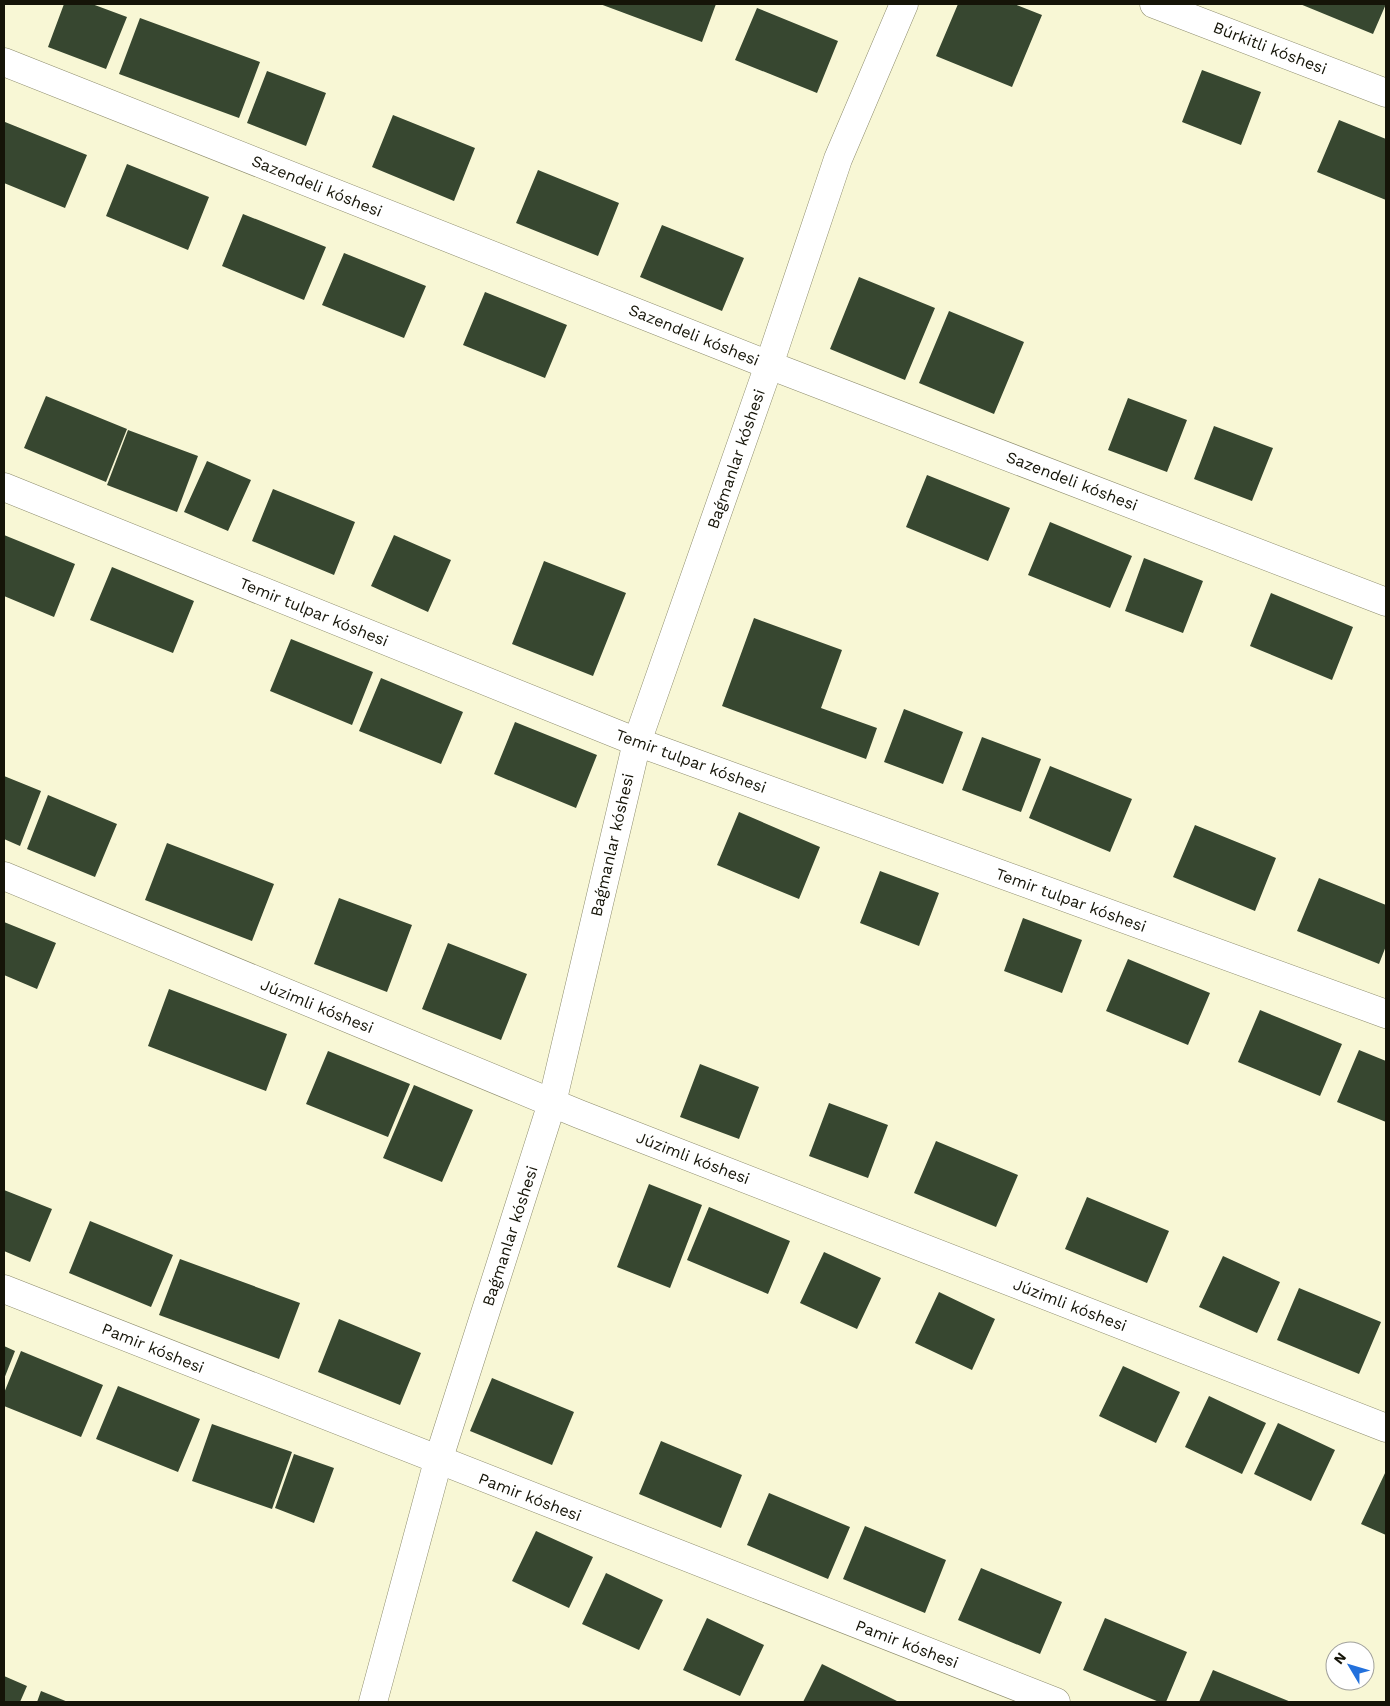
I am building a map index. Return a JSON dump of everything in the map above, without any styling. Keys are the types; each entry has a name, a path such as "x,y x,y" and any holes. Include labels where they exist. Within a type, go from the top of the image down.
{"street":[{"name":"Baǵmanlar kóshesi","path":"373,1702 438,1461 552,1103 637,742 769,365 838,159 902,4"},
{"name":"Búrkitli kóshesi","path":"1154,4 1386,93"},
{"name":"Sazendeli kóshesi","path":"4,62 769,365 1386,602"},
{"name":"Temir tulpar kóshesi","path":"4,487 637,742 1386,1014"},
{"name":"Júzimli kóshesi","path":"4,876 552,1103 1386,1428"},
{"name":"Pamir kóshesi","path":"4,1289 438,1461 1056,1702"}],"building":[{"path":"64,4 92,4 127,17 106,69 48,47"},
{"path":"600,4 716,4 702,42"},
{"path":"958,4 1014,4 1042,15 1012,87 936,56"},
{"path":"1300,4 1386,4 1373,34"},
{"path":"757,8 838,41 817,93 735,60"},
{"path":"140,18 260,62 239,118 119,74"},
{"path":"1202,70 1261,92 1241,145 1182,122"},
{"path":"267,71 326,93 306,146 247,123"},
{"path":"393,115 475,148 454,201 372,167"},
{"path":"1339,120 1386,139 1386,200 1317,172"},
{"path":"5,122 87,155 65,208 4,183"},
{"path":"127,164 209,197 188,250 106,216"},
{"path":"538,170 619,203 598,256 516,223"},
{"path":"243,214 326,247 304,300 222,266"},
{"path":"662,225 744,258 722,311 640,277"},
{"path":"344,253 426,286 404,338 322,305"},
{"path":"859,277 935,308 905,380 830,349"},
{"path":"485,292 567,325 545,378 463,345"},
{"path":"949,311 1024,342 994,414 919,383"},
{"path":"46,396 127,429 106,482 24,448"},
{"path":"1128,398 1187,420 1167,472 1108,450"},
{"path":"1214,426 1273,448 1252,501 1194,479"},
{"path":"128,430 198,456 177,512 107,485"},
{"path":"207,461 251,480 228,531 184,512"},
{"path":"927,475 1010,508 988,561 906,527"},
{"path":"273,489 355,522 334,575 252,541"},
{"path":"1050,522 1132,556 1110,608 1028,575"},
{"path":"4,535 75,564 54,617 4,596"},
{"path":"394,535 451,560 428,612 371,586"},
{"path":"1144,558 1203,581 1183,633 1125,611"},
{"path":"544,561 626,593 593,676 512,644"},
{"path":"112,567 194,601 173,653 90,620"},
{"path":"1271,593 1353,627 1332,680 1250,646"},
{"path":"754,618 842,650 821,708 877,728 866,759 722,706"},
{"path":"291,639 373,672 352,725 270,691"},
{"path":"381,678 463,712 441,764 359,731"},
{"path":"904,709 963,732 943,784 884,762"},
{"path":"515,722 597,755 576,808 494,774"},
{"path":"982,737 1041,759 1021,812 962,790"},
{"path":"1050,766 1132,799 1110,852 1029,818"},
{"path":"4,776 41,791 20,846 4,839"},
{"path":"48,795 117,824 95,877 27,849"},
{"path":"739,812 820,847 799,899 717,865"},
{"path":"1195,825 1276,858 1255,911 1173,877"},
{"path":"167,843 274,884 252,941 145,900"},
{"path":"880,871 939,893 919,946 860,923"},
{"path":"1319,878 1386,905 1386,946 1379,964 1297,931"},
{"path":"339,898 412,925 387,992 314,964"},
{"path":"1023,918 1082,940 1062,993 1004,971"},
{"path":"4,922 56,943 37,989 4,975"},
{"path":"448,943 527,974 501,1040 422,1009"},
{"path":"1128,959 1210,993 1188,1045 1106,1011"},
{"path":"169,989 287,1034 266,1091 148,1046"},
{"path":"1260,1010 1342,1044 1320,1096 1238,1062"},
{"path":"1359,1050 1386,1061 1386,1122 1337,1102"},
{"path":"328,1051 410,1084 388,1137 306,1104"},
{"path":"700,1064 759,1087 739,1139 680,1117"},
{"path":"414,1085 473,1110 442,1182 383,1158"},
{"path":"829,1103 888,1125 868,1178 809,1156"},
{"path":"936,1141 1018,1175 996,1227 914,1193"},
{"path":"649,1184 702,1205 670,1288 617,1267"},
{"path":"4,1190 52,1209 30,1262 4,1251"},
{"path":"1087,1197 1169,1231 1147,1283 1065,1249"},
{"path":"709,1207 790,1241 768,1294 687,1260"},
{"path":"90,1221 173,1255 151,1307 69,1273"},
{"path":"824,1252 881,1278 857,1329 800,1303"},
{"path":"1223,1256 1280,1282 1257,1333 1199,1307"},
{"path":"180,1259 300,1303 279,1359 159,1315"},
{"path":"1299,1288 1381,1322 1359,1374 1277,1340"},
{"path":"939,1292 995,1319 972,1370 915,1343"},
{"path":"339,1319 421,1353 400,1405 318,1372"},
{"path":"4,1346 15,1351 4,1379"},
{"path":"21,1351 103,1385 81,1437 4,1406 4,1393"},
{"path":"1123,1366 1180,1392 1156,1443 1099,1416"},
{"path":"492,1378 574,1412 552,1465 470,1431"},
{"path":"118,1386 200,1419 178,1472 96,1439"},
{"path":"1209,1396 1266,1423 1242,1474 1185,1447"},
{"path":"1278,1423 1335,1450 1311,1501 1254,1474"},
{"path":"212,1424 292,1452 272,1509 192,1481"},
{"path":"661,1441 742,1475 721,1528 639,1494"},
{"path":"294,1454 334,1468 314,1523 275,1508"},
{"path":"1386,1471 1386,1535 1361,1524"},
{"path":"769,1493 850,1527 828,1579 747,1545"},
{"path":"865,1526 946,1560 925,1613 843,1579"},
{"path":"536,1531 593,1557 569,1608 512,1581"},
{"path":"981,1568 1062,1602 1040,1654 958,1620"},
{"path":"606,1573 663,1600 639,1650 582,1624"},
{"path":"707,1618 764,1645 740,1696 683,1670"},
{"path":"1105,1618 1187,1652 1166,1702 1159,1702 1083,1670"},
{"path":"822,1664 899,1702 803,1702"},
{"path":"1213,1670 1291,1702 1199,1702"},
{"path":"4,1676 27,1686 20,1702 4,1702"},
{"path":"41,1691 68,1702 37,1702"}]}
